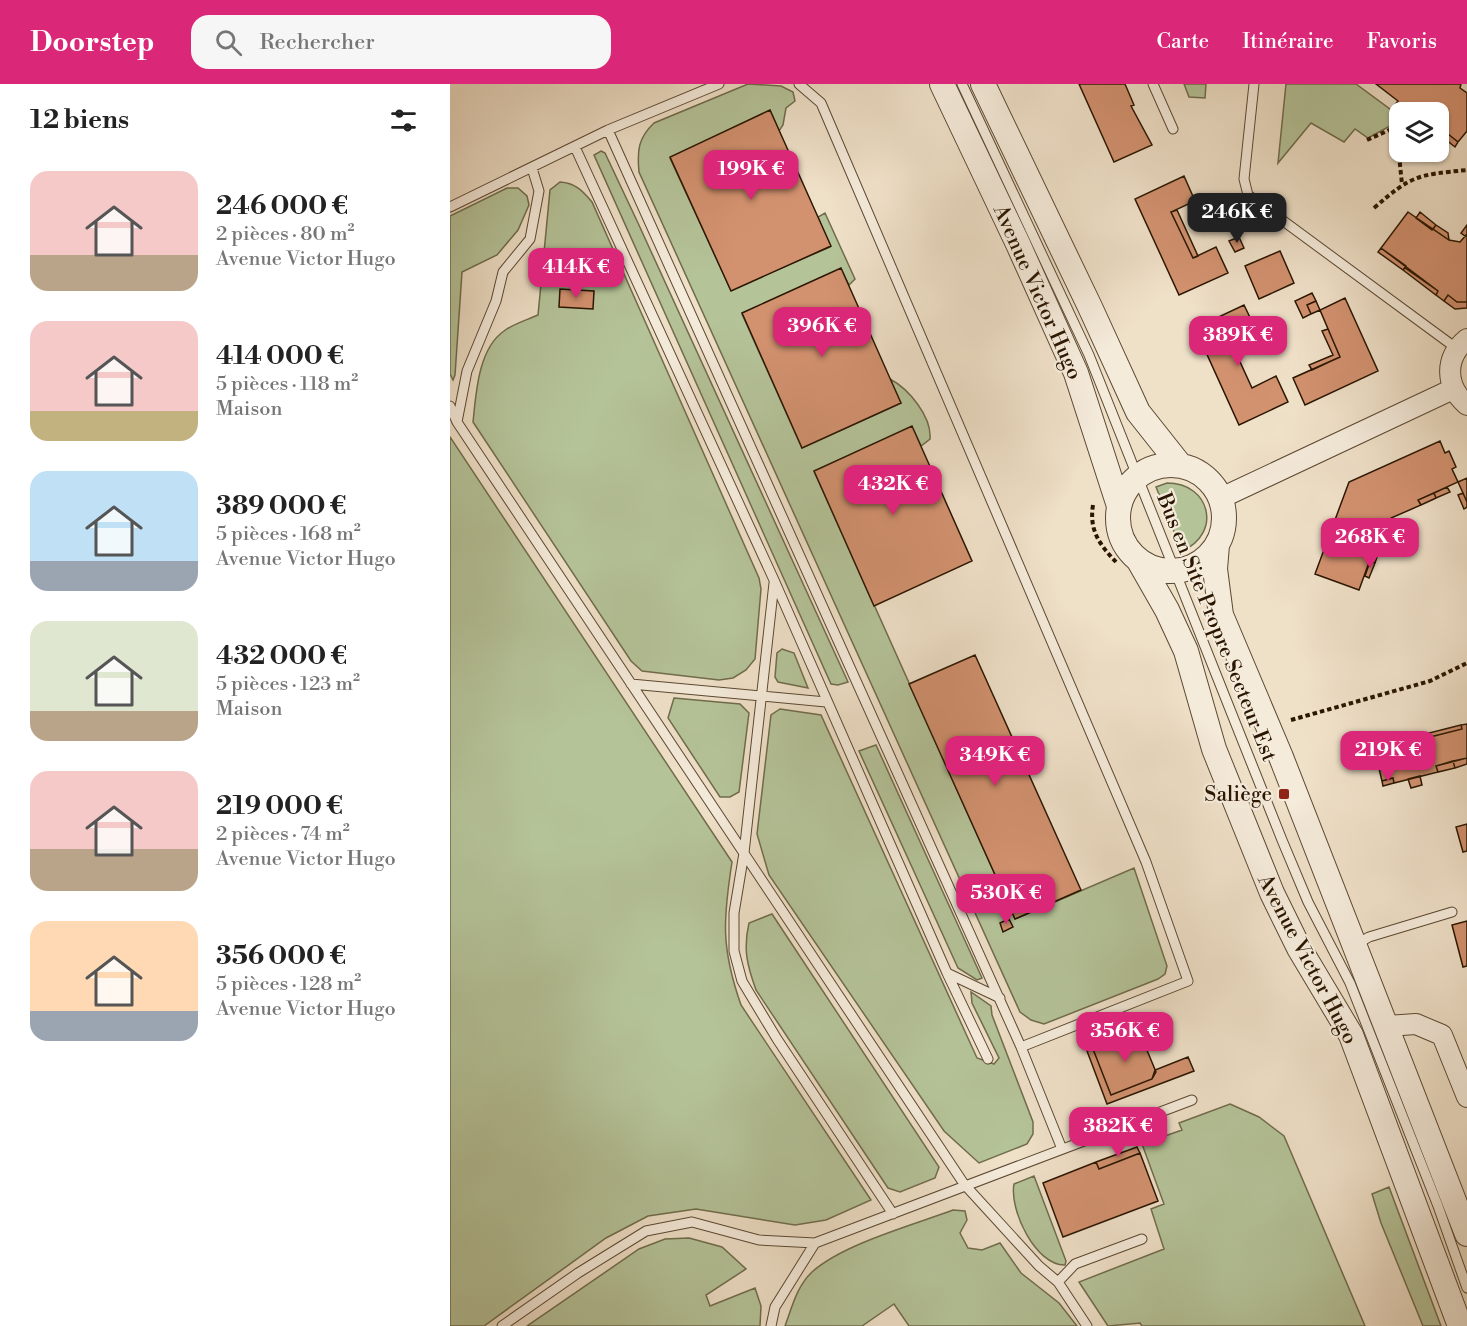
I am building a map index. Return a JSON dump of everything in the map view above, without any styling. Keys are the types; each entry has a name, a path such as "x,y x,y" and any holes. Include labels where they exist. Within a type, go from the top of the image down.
{"street":[{"name":"Avenue Victor Hugo","path":"942,84 1018,244 1076,374 1119,506 1120,532 1124,543 1139,561 1167,610 1186,651 1214,748 1267,883 1299,948 1350,1035 1460,1326"},
{"name":"Avenue Victor Hugo","path":"983,84 1138,412 1180,465"},
{"path":"1462,343 1449,368 1453,389 1467,405"},
{"path":"1119,506 1123,495 1138,477 1158,466 1180,465 1204,476 1221,498 1453,389"},
{"name":"Avenue Victor Hugo","path":"1221,498 1224,526 1217,545 1215,569 1221,615 1268,726 1467,1234"},
{"path":"1139,561 1150,567 1176,571 1200,563 1217,545"},
{"path":"1387,1026 1416,1024 1442,1035 1467,1097"}],"lane":[{"path":"450,207 608,130 720,84"},
{"path":"800,84 821,103 1146,862 1188,981 1021,1047"},
{"name":"Bus en Site Propre Secteur Est","path":"962,84 1053,273 1176,571 1291,863 1350,983 1438,1206 1467,1288"},
{"path":"1152,84 1173,129"},
{"path":"1254,84 1244,179 1248,195 1462,343"},
{"path":"608,130 1000,998 1062,1149"},
{"path":"574,147 774,580 826,702 988,1059"},
{"path":"457,422 467,371 496,301 502,272 530,239 539,191 532,168"},
{"path":"450,406 457,422 964,1184 1039,1266 1058,1282 1087,1326"},
{"path":"774,580 744,853 734,913 734,951 742,981 777,1039 893,1214"},
{"path":"631,684 826,702"},
{"path":"1355,945 1369,937 1452,912"},
{"path":"948,974 1000,998"},
{"path":"502,1326 578,1273 646,1232 692,1221 759,1240 815,1243 964,1184 1192,1100"},
{"path":"1058,1282 1075,1264 1142,1239"},
{"path":"771,1326 775,1307 815,1243"}],"path":[{"path":"1367,140 1396,127 1402,184"},
{"path":"1374,208 1402,184 1421,175 1467,170"},
{"path":"1268,726 1430,681 1467,663"}],"green space":[{"path":"748,84 781,86 793,92 795,101 786,108 783,125 779,131 770,110 670,158 731,290 830,247 818,217 825,213 855,279 849,285 841,269 742,314 802,448 901,403 890,379 912,397 923,413 930,431 930,439 921,446 912,427 814,471 1015,919 1134,868 1167,966 1165,974 1158,979 1044,1024 1031,1020 1020,1012 639,172 640,145 654,123"},
{"path":"1184,84 1206,84 1205,98 1189,97"},
{"path":"1286,84 1356,84 1389,108 1389,127 1368,138 1355,129 1344,142 1311,123 1278,163"},
{"path":"601,151 605,153 638,223 848,682 838,685 831,684 594,155"},
{"path":"560,182 578,188 592,202 759,578 761,589 755,659 746,670 733,678 719,680 642,671 631,661 473,422 480,373 495,339 516,324 538,315 550,190"},
{"path":"507,188 518,188 527,196 529,205 518,230 497,255 462,272 453,380 450,374 450,216"},
{"path":"450,437 732,862 726,918 727,950 741,1005 871,1200 826,1220 795,1225 696,1209 648,1216 606,1238 484,1326 450,1326"},
{"path":"1167,483 1182,485 1194,491 1202,500 1206,511 1203,533 1195,543 1182,551 1156,487"},
{"path":"782,649 794,653 808,688 778,682 775,677 777,653"},
{"path":"674,698 740,704 749,713 739,792 730,797 720,797 668,718"},
{"path":"780,709 821,715 977,1058 994,1064 999,1058 972,1003 971,992 991,1006 992,1015 1033,1122 1033,1134 1027,1144 979,1163 944,1131 769,875 757,834 771,715"},
{"path":"876,745 982,978 977,980 958,968 859,751"},
{"path":"772,914 939,1167 935,1178 900,1192 888,1188 756,990 747,957 746,941 749,923"},
{"path":"1230,1104 1259,1117 1284,1136 1365,1326 1142,1326 1140,1323 1108,1326 1079,1282 1164,1249 1151,1209 1164,1204 1142,1144 1182,1130 1179,1123"},
{"path":"1034,1176 1066,1261 1065,1265 1054,1263 1044,1256 1035,1247 1020,1221 1016,1208 1014,1184"},
{"path":"1389,1187 1441,1326 1423,1326 1381,1223 1372,1194"},
{"path":"953,1210 965,1211 967,1220 960,1233 968,1248 982,1250 1000,1243 1021,1273 1059,1303 1077,1326 909,1326 894,1304 862,1326 785,1326 802,1284 825,1262 879,1236"},
{"path":"689,1238 722,1247 746,1269 706,1295 710,1306 755,1288 761,1306 760,1326 527,1326 639,1249 665,1239"}],"building":[{"path":"1079,84 1125,84 1134,105 1131,106 1152,145 1114,162"},
{"path":"1376,84 1461,84 1460,88 1467,93 1467,131 1458,142 1449,135 1449,102 1398,101"},
{"path":"770,110 831,246 731,291 670,157"},
{"path":"1449,135 1458,142 1455,147 1449,142"},
{"path":"1184,176 1195,201 1171,212 1193,258 1216,247 1228,273 1179,295 1135,199"},
{"path":"1177,210 1198,256 1193,258 1171,212"},
{"path":"1408,212 1449,240 1460,242 1467,234 1467,302 1457,302 1448,295 1444,301 1436,295 1438,291 1381,248"},
{"path":"1420,212 1436,225 1432,230 1416,218"},
{"path":"1436,225 1448,233 1449,240 1433,229"},
{"path":"1467,225 1467,234 1465,236 1461,233"},
{"path":"1239,237 1244,248 1235,252 1229,241"},
{"path":"1381,248 1406,266 1403,270 1378,252"},
{"path":"1280,251 1294,283 1259,299 1245,266"},
{"path":"841,268 901,403 802,448 742,313"},
{"path":"1405,268 1438,291 1436,295 1403,270"},
{"path":"560,289 594,291 593,309 559,307"},
{"path":"1312,293 1316,301 1307,305 1311,314 1303,318 1295,301"},
{"path":"1448,295 1457,302 1467,302 1467,308 1455,309 1444,301"},
{"path":"1345,298 1378,371 1305,405 1293,378 1340,357 1320,310"},
{"path":"1316,301 1320,310 1311,314 1307,305"},
{"path":"1244,305 1256,330 1231,342 1252,388 1276,376 1288,402 1239,425 1195,328"},
{"path":"1328,329 1340,357 1312,370 1309,365 1333,355 1322,331"},
{"path":"912,426 972,561 874,606 814,471"},
{"path":"1440,441 1445,453 1449,451 1456,467 1452,469 1458,482 1418,500 1421,505 1391,518 1380,548 1375,546 1359,590 1315,574 1349,482"},
{"path":"1467,478 1467,502 1458,482"},
{"path":"1447,487 1450,492 1436,498 1434,493"},
{"path":"1434,493 1436,498 1421,505 1418,500"},
{"path":"1463,493 1467,502 1467,507 1464,509 1458,495"},
{"path":"1375,546 1380,548 1375,563 1370,561"},
{"path":"1370,561 1375,563 1369,578 1365,576"},
{"path":"975,655 1081,890 1015,919 909,684"},
{"path":"1467,724 1467,758 1436,766 1438,772 1394,783 1393,778 1382,781 1373,743 1415,733 1416,737 1429,733 1430,737 1462,729 1461,725"},
{"path":"1461,725 1462,729 1430,737 1429,733"},
{"path":"1467,758 1467,764 1455,768 1453,761"},
{"path":"1453,761 1455,768 1438,772 1436,766"},
{"path":"1420,776 1422,785 1411,788 1408,779"},
{"path":"1393,778 1394,783 1383,786 1382,781"},
{"path":"1467,824 1467,851 1463,852 1456,827"},
{"path":"1009,919 1013,927 1003,932 1000,923"},
{"path":"1467,921 1467,966 1463,967 1452,925"},
{"path":"1139,1031 1156,1072 1152,1079 1111,1095 1093,1049"},
{"path":"1093,1049 1111,1095 1152,1079 1155,1070 1188,1057 1194,1071 1107,1104 1087,1051"},
{"path":"1137,1147 1140,1153 1099,1169 1096,1162"},
{"path":"1140,1153 1158,1201 1063,1237 1043,1183 1096,1162 1099,1169"}],"place":[{"name":"Saliège","path":"1284,794"}]}
